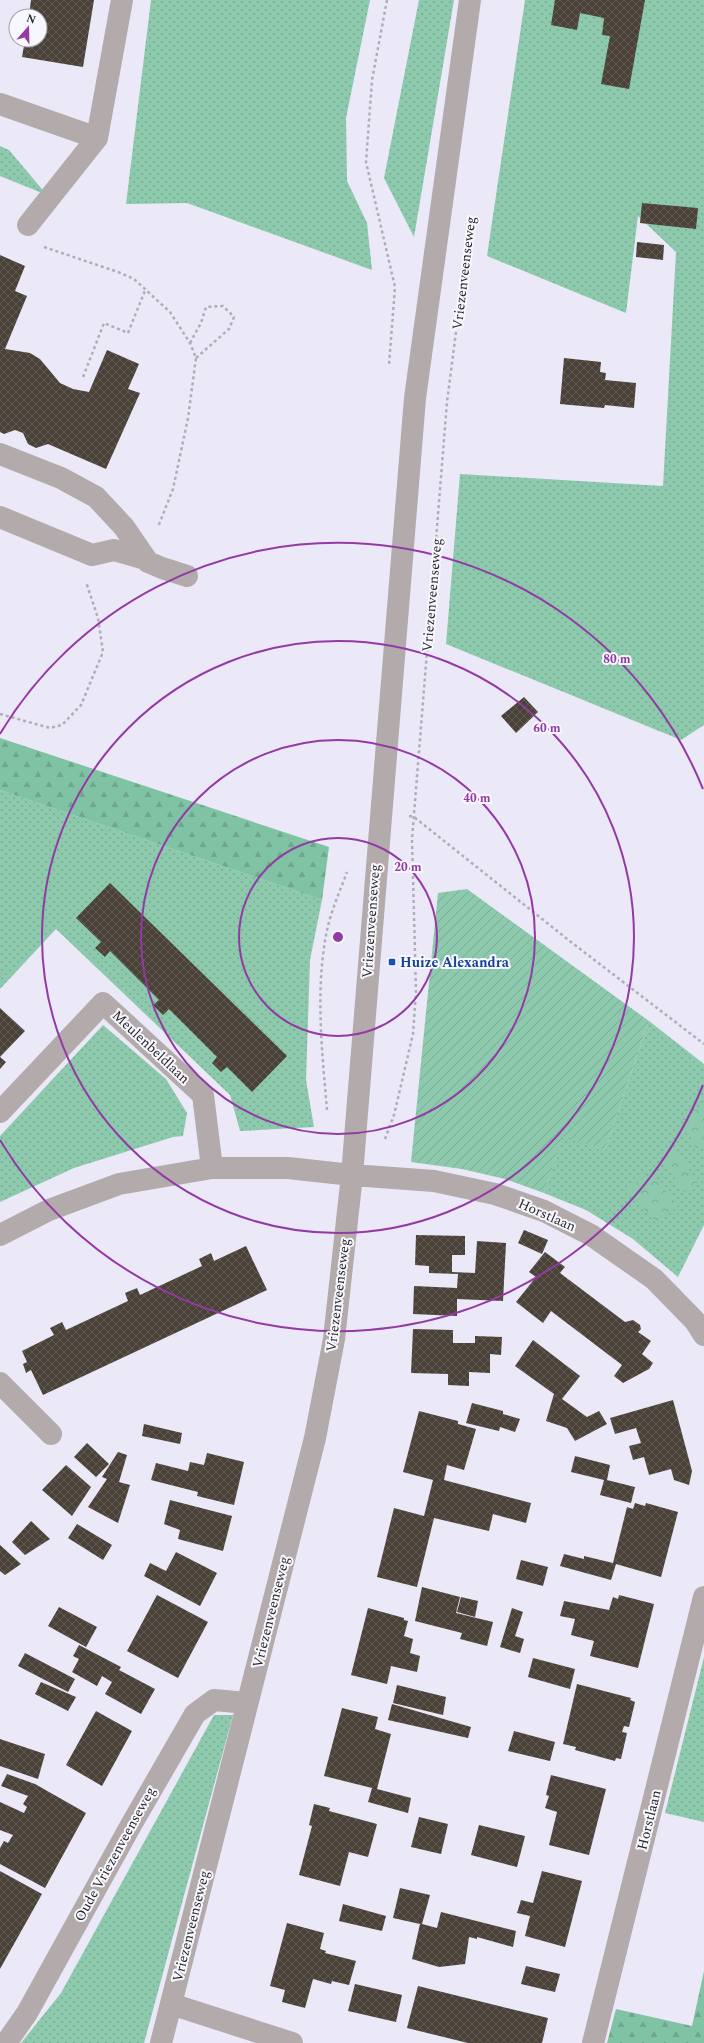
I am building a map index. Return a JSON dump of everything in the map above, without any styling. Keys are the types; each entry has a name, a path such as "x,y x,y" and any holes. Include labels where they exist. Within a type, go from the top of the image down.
{"street":[{"path":"28,225 97,138 122,0"},
{"name":"Vriezenveenseweg","path":"161,2043 315,1438 334,1339 352,1175 380,808 414,398 470,0"},
{"path":"0,104 97,138"},
{"path":"0,454 61,478 96,497 124,527 145,559"},
{"path":"0,517 92,555 114,550 145,559 162,568 187,576"},
{"name":"Meulenbeldlaan","path":"0,1112 103,1003 203,1095 212,1168"},
{"path":"0,1235 49,1210 119,1184 212,1168 288,1168 352,1175"},
{"name":"Horstlaan","path":"352,1175 434,1181 495,1194 544,1211 591,1235 654,1279 701,1321"},
{"path":"0,1383 51,1434"},
{"name":"Horstlaan","path":"593,2043 668,1749 704,1597"},
{"name":"Oude Vriezenveenseweg","path":"6,2043 27,2013 127,1832 195,1714 214,1700 247,1703"},
{"path":"171,2004 292,2043"}],"path":[{"path":"388,0 372,80 366,162 395,287 389,366"},
{"path":"42,246 134,279 146,288 170,312 190,343 196,358 188,418 173,489 145,559"},
{"name":"Vriezenveenseweg","path":"383,1143 394,1115 413,1034 416,991 412,839 447,402 467,248"},
{"path":"83,377 104,323 128,333 146,288"},
{"path":"190,343 201,323 206,307 223,306 234,317 229,329 196,358"},
{"path":"0,714 50,728 62,725 82,705 103,652 98,618 86,580 92,555"},
{"path":"380,808 414,817 704,1044"},
{"name":"Vriezenveenseweg","path":"327,1114 320,1036 322,971 327,930 348,869"}],"green space":[{"path":"151,0 370,0 346,118 347,181 367,223 372,270 187,203 126,204"},
{"path":"419,0 454,0 414,237 384,178"},
{"path":"525,0 704,0 704,725 681,740 446,644 460,474 663,486 676,252 638,216 626,313 487,256"},
{"path":"0,146 9,150 47,195 0,176"},
{"path":"0,738 329,847 322,900 0,790"},
{"path":"0,790 322,900 310,960 306,1080 314,1127 240,1131 230,1095 56,929 0,989"},
{"path":"467,889 649,1021 605,1150 563,1136 544,1193 505,1179 462,1169 411,1162 438,893"},
{"path":"649,1021 704,1064 704,1225 678,1277 633,1239 586,1210 544,1193 563,1135 605,1150"},
{"path":"103,1025 166,1079 187,1113 183,1136 173,1137 74,1168 0,1202 0,1136"},
{"path":"704,1107 704,1144 696,1149 681,1116"},
{"path":"676,1151 698,1182 684,1192 663,1161"},
{"path":"649,1172 678,1206 657,1224 628,1190"},
{"path":"704,1657 704,1822 665,1813"},
{"path":"214,1715 233,1715 144,2043 21,2043 61,1993"},
{"path":"704,1971 704,2043 607,2043 616,2009 692,2026"}],"building":[{"path":"31,0 94,0 83,67 22,57 24,48 48,48 48,8 30,8"},
{"path":"555,0 645,0 629,89 601,84 610,36 602,35 604,18 580,13 577,30 551,25"},
{"path":"642,203 698,208 696,229 640,223"},
{"path":"637,242 664,245 663,260 636,257"},
{"path":"0,255 25,266 15,291 27,296 5,349 30,353 40,359 60,383 73,389 89,392 107,350 139,364 128,389 140,393 106,469 48,444 36,448 28,444 23,433 15,430 4,434 0,432"},
{"path":"564,358 601,362 600,372 606,373 605,380 636,383 634,408 605,405 604,408 560,404"},
{"path":"524,697 538,712 516,733 501,716"},
{"path":"110,883 287,1056 252,1092 227,1067 221,1072 212,1063 217,1057 169,1009 163,1015 153,1005 159,1000 110,951 105,957 95,948 101,942 76,918"},
{"path":"0,1008 25,1031 0,1057"},
{"path":"0,1057 6,1062 0,1069"},
{"path":"524,1230 548,1240 542,1254 518,1243"},
{"path":"416,1235 465,1236 465,1255 452,1255 452,1272 475,1273 477,1241 506,1243 503,1301 457,1299 457,1316 413,1314 414,1286 457,1288 458,1274 429,1273 429,1266 415,1265"},
{"path":"246,1246 267,1290 43,1395 31,1370 26,1373 23,1364 27,1362 22,1351 54,1335 50,1328 62,1322 66,1330 128,1301 125,1293 137,1288 140,1295 202,1266 199,1259 211,1253 214,1261"},
{"path":"545,1252 565,1267 560,1273 625,1322 633,1320 640,1325 641,1329 638,1332 651,1341 642,1354 653,1363 649,1369 623,1383 614,1376 622,1365 551,1311 543,1323 516,1302 536,1277 529,1272"},
{"path":"413,1329 453,1330 453,1343 475,1343 475,1336 502,1337 501,1355 490,1354 490,1373 469,1372 469,1386 448,1385 448,1374 411,1373"},
{"path":"533,1340 580,1376 562,1399 587,1417 599,1411 607,1424 575,1441 567,1428 546,1421 554,1394 515,1366"},
{"path":"673,1400 692,1471 689,1485 674,1480 671,1469 649,1475 644,1457 633,1460 629,1446 641,1443 636,1428 615,1434 610,1418"},
{"path":"472,1403 503,1411 503,1414 520,1419 515,1432 500,1427 499,1431 466,1423"},
{"path":"419,1411 458,1421 458,1424 476,1429 464,1470 447,1465 444,1480 531,1503 526,1523 493,1514 489,1531 434,1518 417,1587 377,1577 394,1508 424,1516 433,1480 403,1472"},
{"path":"144,1424 182,1433 180,1444 142,1436"},
{"path":"87,1443 109,1464 96,1477 74,1457"},
{"path":"118,1452 127,1455 119,1482 130,1485 118,1523 88,1507 107,1479 102,1477"},
{"path":"207,1453 244,1462 234,1505 197,1496 198,1492 151,1480 156,1463 188,1471 190,1462 204,1465"},
{"path":"575,1456 610,1465 607,1480 635,1487 631,1503 600,1495 604,1480 571,1472"},
{"path":"66,1465 91,1487 72,1516 42,1490"},
{"path":"170,1500 232,1516 223,1551 178,1539 180,1530 164,1524"},
{"path":"635,1503 645,1506 646,1503 678,1512 661,1577 616,1564 611,1580 560,1566 564,1554 584,1559 584,1556 613,1563 627,1507 633,1509"},
{"path":"31,1521 50,1539 25,1555 12,1542"},
{"path":"77,1524 112,1545 103,1560 68,1538"},
{"path":"0,1545 21,1564 5,1575 0,1571"},
{"path":"176,1552 217,1573 200,1606 144,1576 150,1563 166,1571"},
{"path":"521,1560 548,1567 543,1586 516,1579"},
{"path":"422,1587 460,1597 456,1613 493,1622 487,1646 460,1639 462,1633 415,1621"},
{"path":"157,1595 208,1622 178,1678 127,1651"},
{"path":"619,1595 654,1604 638,1668 590,1656 594,1641 571,1635 575,1619 560,1616 564,1601 609,1610 613,1597 618,1599"},
{"path":"461,1597 478,1601 475,1617 457,1612"},
{"path":"59,1607 97,1627 86,1647 48,1626"},
{"path":"368,1608 404,1618 404,1620 408,1621 404,1636 413,1639 410,1653 420,1656 417,1672 391,1666 387,1684 351,1675"},
{"path":"512,1608 523,1612 515,1636 524,1639 520,1653 500,1647"},
{"path":"79,1645 121,1667 119,1670 155,1689 141,1714 105,1694 112,1682 102,1676 97,1686 72,1672 79,1659 73,1656"},
{"path":"25,1653 75,1679 68,1692 18,1666"},
{"path":"533,1658 575,1669 570,1689 528,1677"},
{"path":"41,1682 76,1697 68,1711 35,1694"},
{"path":"577,1684 631,1698 630,1700 635,1702 629,1727 624,1726 622,1732 627,1733 621,1759 616,1758 615,1761 575,1750 576,1747 563,1744"},
{"path":"397,1685 446,1697 443,1715 393,1703"},
{"path":"392,1704 471,1727 468,1738 388,1720"},
{"path":"342,1708 378,1717 375,1729 391,1734 377,1789 411,1798 408,1813 368,1802 372,1788 324,1776"},
{"path":"96,1711 132,1731 102,1786 66,1765"},
{"path":"514,1731 555,1742 550,1761 508,1751"},
{"path":"0,1739 45,1754 38,1779 0,1766"},
{"path":"7,1774 35,1784 86,1813 45,1888 0,1864 0,1848 4,1841 8,1843 13,1835 0,1830 0,1802 24,1813 27,1807 23,1804 28,1796 1,1786"},
{"path":"551,1775 606,1789 589,1855 549,1845 557,1812 545,1808 549,1796 546,1795"},
{"path":"314,1804 330,1808 329,1811 377,1824 368,1857 349,1852 340,1886 299,1875 312,1826 309,1825"},
{"path":"419,1817 448,1824 441,1854 411,1847"},
{"path":"479,1825 525,1836 517,1867 471,1855"},
{"path":"0,1871 42,1894 0,1969"},
{"path":"542,1871 582,1881 565,1947 525,1936 530,1916 517,1913 521,1900 533,1903"},
{"path":"400,1888 430,1895 422,1924 437,1928 441,1912 516,1931 513,1947 477,1937 477,1939 469,1937 465,1964 439,1967 412,1959 420,1924 393,1918"},
{"path":"343,1904 386,1916 382,1931 339,1921"},
{"path":"287,1923 324,1933 320,1949 326,1951 325,1953 356,1961 349,1985 332,1981 331,1984 313,1979 305,2008 282,2002 285,1990 270,1986"},
{"path":"526,1966 560,1974 555,1992 521,1984"},
{"path":"355,1984 402,1995 396,2022 348,2011"},
{"path":"418,1986 548,2018 542,2043 468,2043 407,2028"}],"place":[{"name":"Huize Alexandra","path":"392,962"}]}
